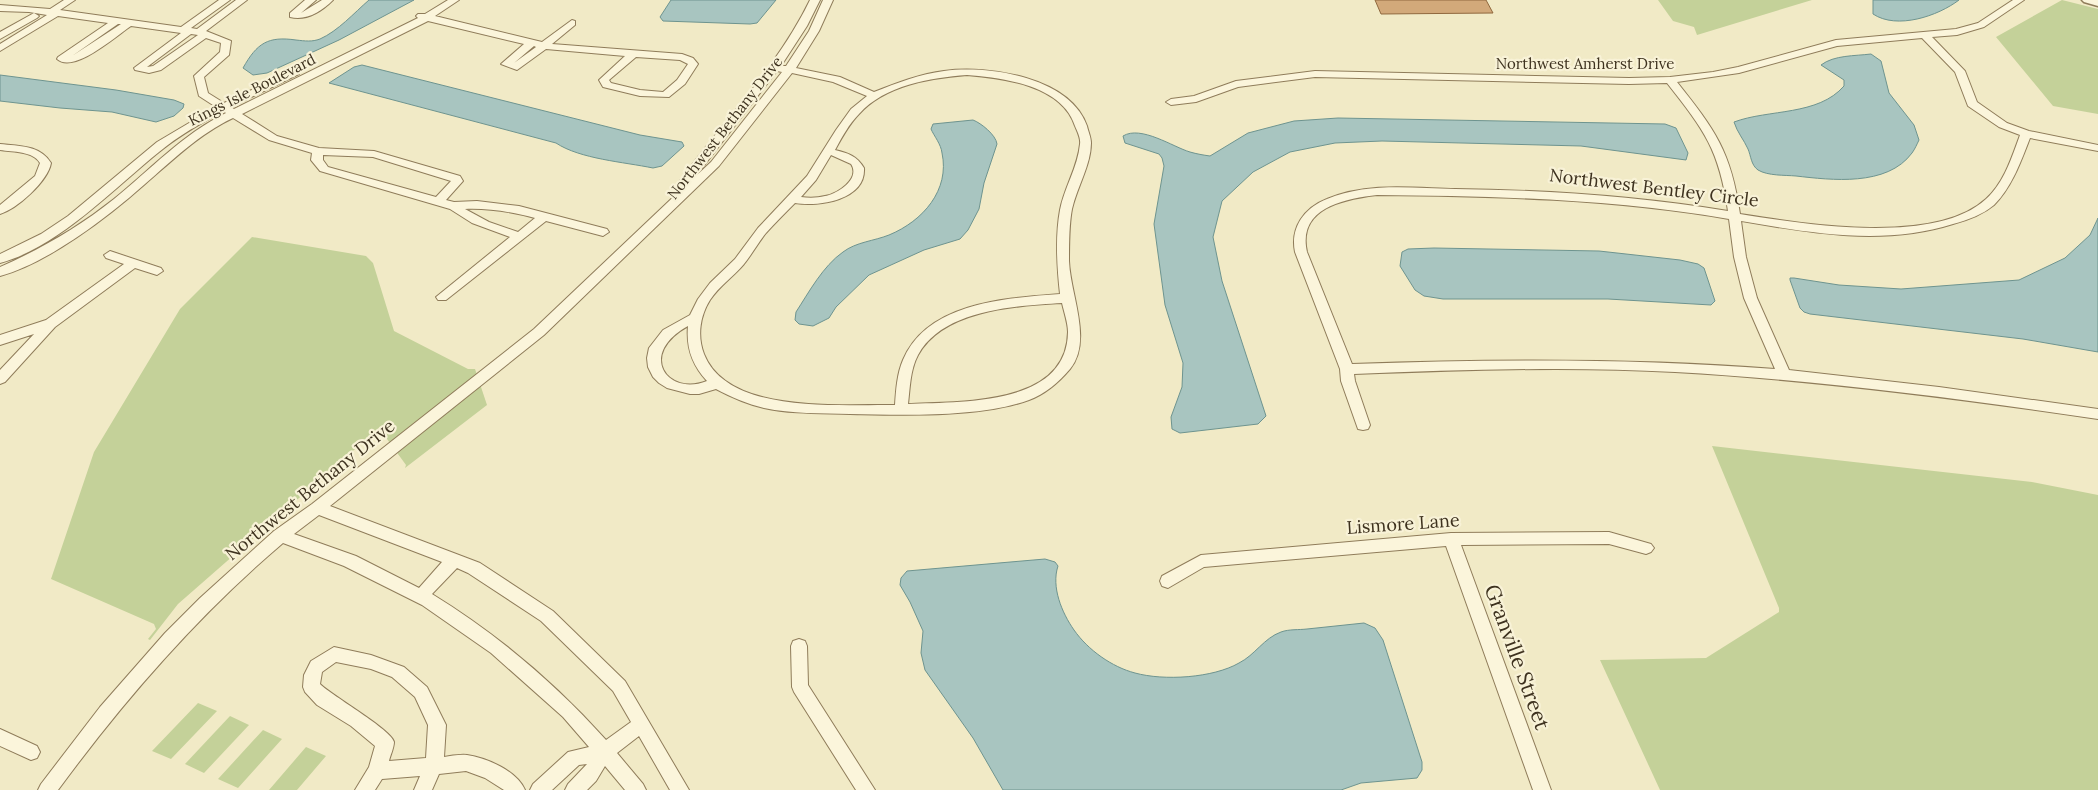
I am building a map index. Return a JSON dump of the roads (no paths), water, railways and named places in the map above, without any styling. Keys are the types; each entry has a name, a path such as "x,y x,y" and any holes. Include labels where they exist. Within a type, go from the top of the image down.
{"street":[{"path":"0,48 46,13 54,0"},
{"path":"0,36 70,0"},
{"path":"225,0 194,32 157,68 149,70 139,68 194,32 242,0"},
{"path":"311,0 293,15 302,16 312,12 328,0"},
{"name":"Kings Isle Boulevard","path":"0,272 63,242 94,221 188,139 210,125 421,16 439,0"},
{"name":"Kings Isle Boulevard","path":"0,259 48,236 76,217 147,155 170,138 225,107 454,0"},
{"name":"Northwest Bethany Drive","path":"625,248 712,149 774,68 804,25 815,0"},
{"name":"Northwest Bethany Drive","path":"47,790 78,748 158,654 224,584 279,535 539,332 715,164 789,70 814,31 828,0"},
{"name":"Northwest Amherst Drive","path":"1171,102 1196,99 1236,84 1316,74 1630,81 1670,80 1740,70 1836,43 1874,38 1925,36 1957,32 1981,25 2019,0"},
{"path":"2088,0 2098,3"},
{"path":"0,8 194,32 226,41 225,53 199,76 203,94 274,138 318,151 374,154 456,178 457,181 454,186 438,202"},
{"path":"421,16 544,46 682,57 690,60 693,64 681,82 665,95 640,93 607,85 604,80 634,54"},
{"path":"116,21 62,59 78,58 129,23"},
{"path":"532,43 506,64 517,67 572,23"},
{"path":"1925,36 1960,71 1972,104 2003,124 2026,134 2098,148"},
{"path":"774,68 821,74 847,82 874,96"},
{"path":"967,72 1014,78 1054,93 1067,103 1078,117 1086,141 1065,219 1063,260 1067,298 1075,331 1074,347 1066,365 1046,385 1026,396 988,406 901,410 810,408 764,403 737,394 717,383 703,368 693,342 695,318 704,299 714,286 739,262 762,231 812,178 828,151 855,111 874,96 908,82 942,74 967,72"},
{"path":"1670,80 1700,117 1716,142 1725,166 1739,254 1747,287 1784,375"},
{"name":"Northwest Bentley Circle","path":"1363,425 1348,381 1347,369 1300,252 1299,236 1306,221 1320,206 1338,198 1377,191 1543,193 1643,202 1826,230 1868,233 1913,230 1944,224 1971,215 2001,190 2026,134"},
{"path":"0,147 28,151 41,156 46,161 46,167 34,184 0,210"},
{"path":"318,151 317,160 328,171 454,206 520,210 603,232"},
{"path":"793,199 808,201 825,200 841,195 855,183 859,173 856,164 847,157 828,151"},
{"path":"454,206 461,213 489,226 521,236"},
{"path":"442,297 545,216"},
{"path":"110,255 158,271"},
{"path":"0,379 50,324 134,263"},
{"path":"901,410 905,374 912,354 923,339 947,321 967,310 1067,298"},
{"path":"695,318 676,327 656,347 653,362 656,371 665,382 681,388 701,389 717,383"},
{"path":"0,340 50,324"},
{"path":"1347,369 1476,364 1672,367 1784,375 1938,391 2098,414"},
{"path":"316,508 389,534 474,568 547,616 619,686 680,790"},
{"path":"279,535 350,561 420,597 497,648 569,711 637,790"},
{"name":"Lismore Lane","path":"1168,581 1201,560 1451,539 1609,538 1646,548"},
{"name":"Granville Street","path":"1451,539 1542,790"},
{"path":"420,597 454,560"},
{"path":"799,646 800,687 866,790"},
{"path":"364,790 377,771 385,743 357,720 324,699 312,687 310,676 319,663 334,654 371,662 398,672 421,692 437,724 434,766 423,790"},
{"path":"574,790 590,776 604,752 642,724"},
{"path":"0,737 31,752"},
{"path":"539,790 574,758 604,752"},
{"path":"377,771 466,763 490,771 516,790"}],"water":[{"path":"369,0 414,0 339,40 267,73 253,75 243,68 253,53 264,43 278,39 314,41 320,39 339,27"},
{"path":"671,0 776,0 757,23 750,24 663,21 660,17"},
{"path":"1873,0 1959,0 1929,16 1905,21 1894,21 1883,19 1873,14"},
{"path":"1871,54 1881,61 1889,93 1914,125 1919,140 1912,153 1901,164 1888,172 1858,179 1825,179 1772,174 1758,170 1734,122 1807,107 1821,102 1833,96 1844,86 1844,80 1821,65 1832,59"},
{"path":"362,65 640,135 682,142 684,146 662,166 653,168 616,162 577,153 556,143 329,83 354,67"},
{"path":"0,75 116,90 174,100 184,104 183,108 174,116 156,122 112,112 0,101"},
{"path":"1338,118 1665,124 1676,128 1688,153 1686,160 1581,146 1382,141 1335,143 1290,152 1253,172 1222,201 1213,237 1222,281 1266,416 1258,424 1180,433 1172,429 1171,417 1182,387 1183,363 1165,305 1154,224 1164,166 1159,154 1125,143 1123,136 1130,133 1148,135 1190,152 1210,156 1248,133 1294,121"},
{"path":"973,120 988,130 997,144 984,183 979,209 968,230 960,239 924,250 869,275 836,307 829,318 813,326 799,324 795,320 796,312 829,264 843,252 854,246 889,235 901,229 923,213 931,203 938,192 943,167 939,143 931,129 933,124"},
{"path":"2098,218 2098,352 2023,339 1810,314 1800,308 1790,280 1790,278 1794,278 1839,285 1901,289 2019,280 2065,258 2090,235"},
{"path":"1408,249 1599,251 1680,260 1698,264 1704,268 1715,301 1711,305 1608,299 1443,299 1424,296 1415,290 1400,266 1402,252"},
{"path":"1045,559 1055,562 1058,566 1056,582 1059,600 1065,616 1074,630 1101,657 1118,667 1135,673 1160,677 1202,675 1228,668 1245,660 1270,638 1284,631 1364,623 1375,628 1383,640 1422,762 1422,770 1417,778 1361,783 1341,790 1003,790 973,738 925,670 921,653 923,631 900,585 901,578 907,571"}]}
